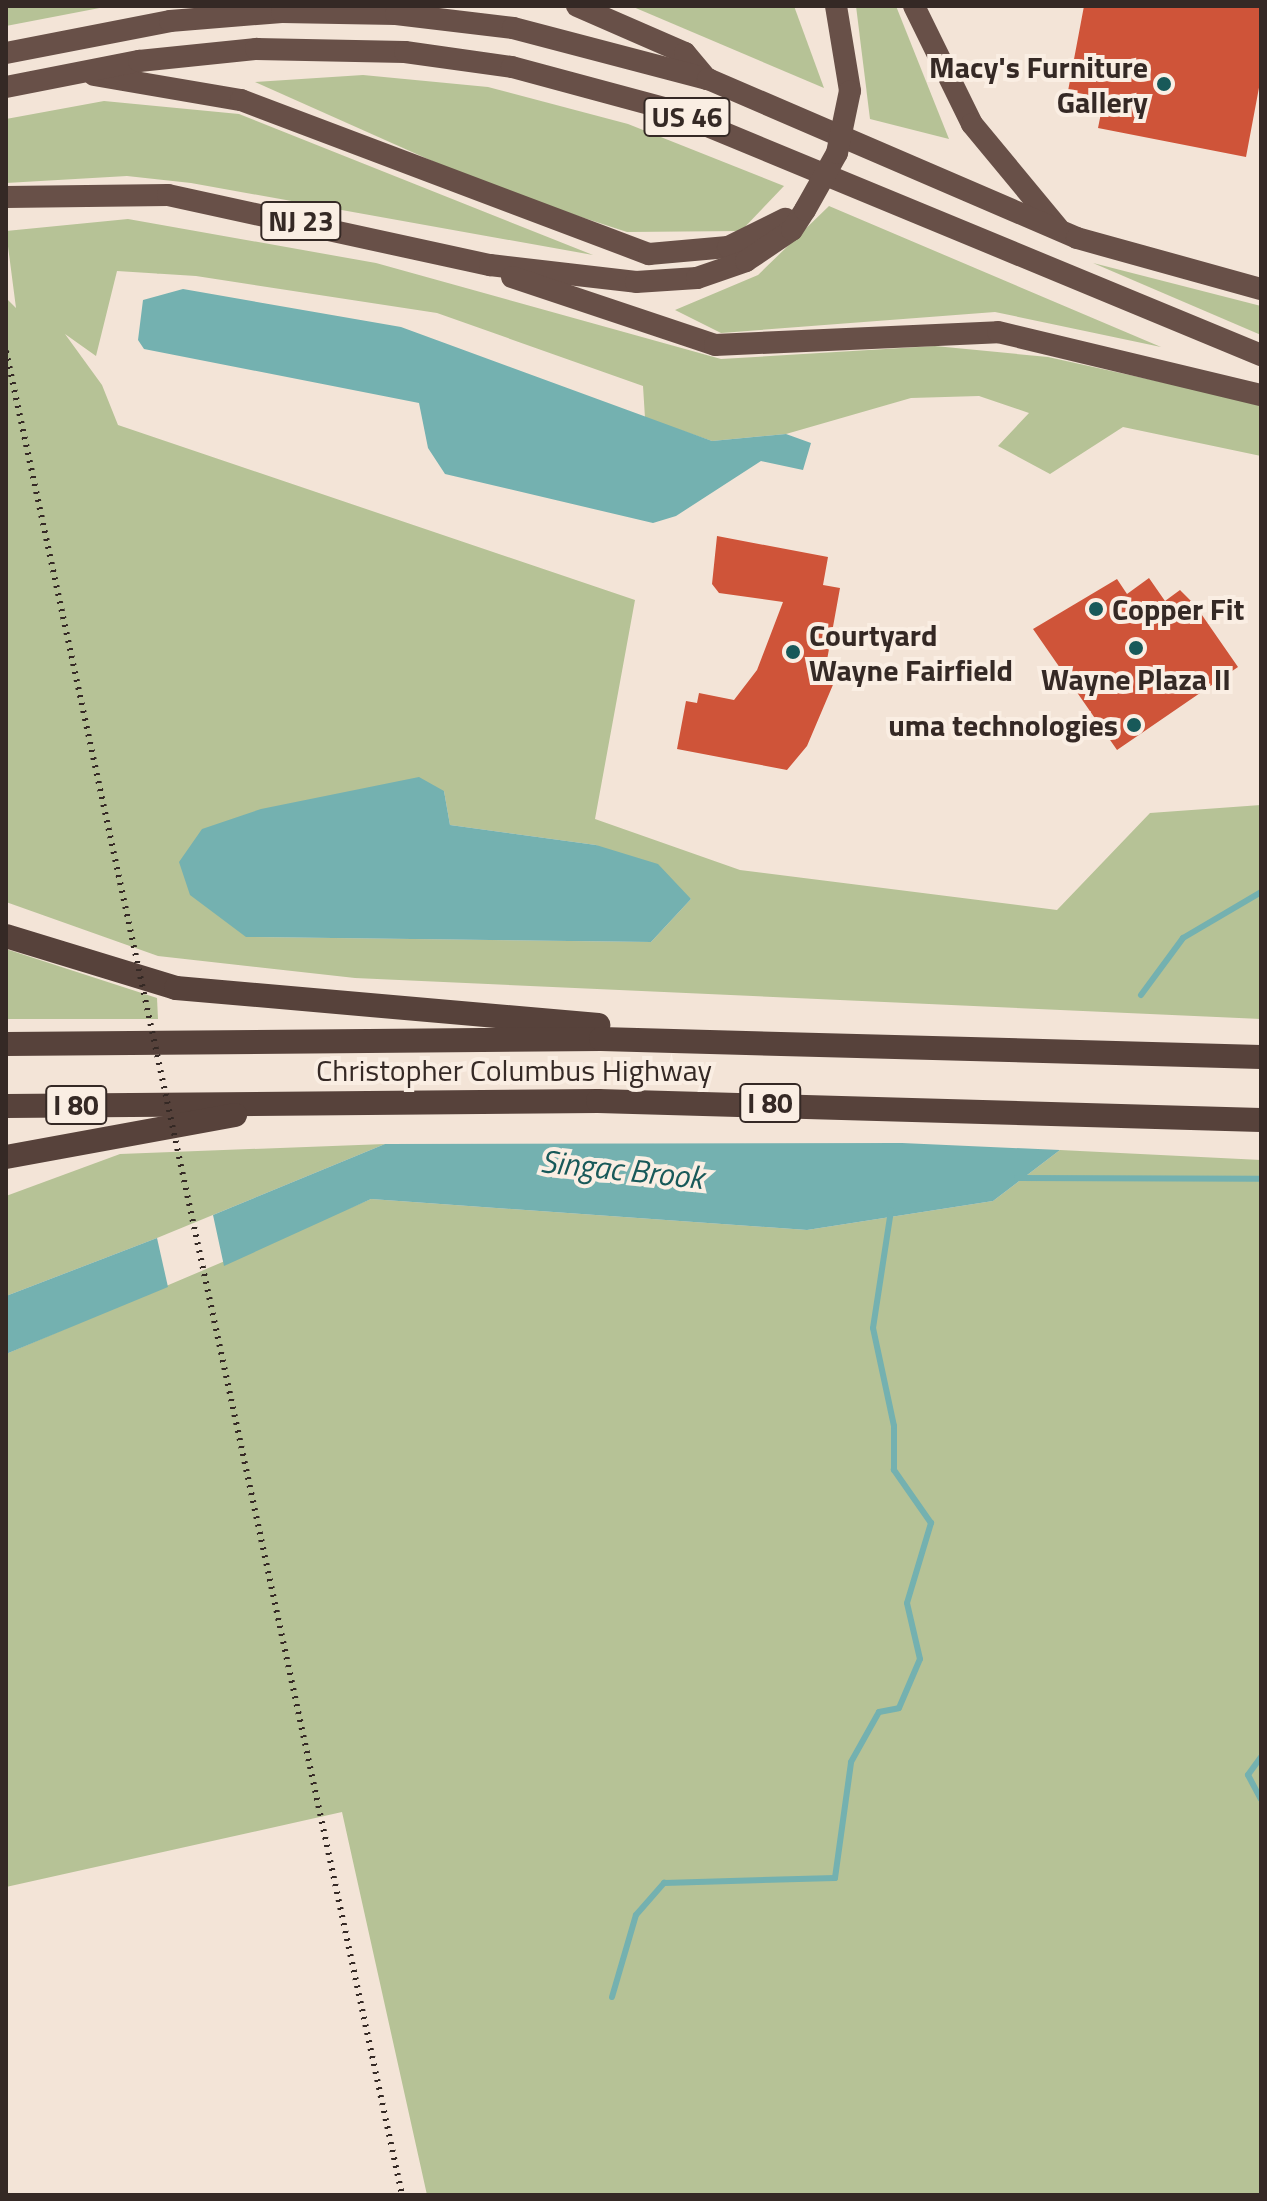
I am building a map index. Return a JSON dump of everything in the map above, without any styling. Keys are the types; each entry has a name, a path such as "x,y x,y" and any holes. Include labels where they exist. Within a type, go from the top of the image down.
{"highway":[{"path":"577,6 685,53 708,79"},
{"name":"NJ 23","path":"6,197 168,195 490,265 597,280 697,278 769,248 805,210 837,153 850,91 836,6"},
{"path":"914,6 972,124 1061,231"},
{"name":"US 46","path":"6,53 170,21 338,11 513,28 708,79 1061,231 1261,289"},
{"name":"US 46","path":"6,87 74,72 297,48 445,57 563,78 699,122 1261,355"},
{"path":"74,72 241,100 649,254 728,247 805,210"},
{"path":"490,265 715,345 998,332 1261,395"},
{"path":"6,936 94,969 176,988 790,1042"},
{"name":"Christopher Columbus Highway","path":"6,1044 790,1042 1261,1057"},
{"path":"6,1157 93,1136 328,1101"},
{"name":"Christopher Columbus Highway","path":"6,1106 328,1101 817,1104 1261,1120"}],"green space":[{"path":"6,6 110,6 6,26"},
{"path":"631,6 794,6 824,88"},
{"path":"856,6 896,6 949,139 870,119"},
{"path":"363,75 488,87 628,124 784,186 741,231 627,232 495,189 255,82"},
{"path":"104,101 239,114 593,255 191,183 127,176 6,183 6,119"},
{"path":"829,206 1161,347 995,312 721,333 675,310 758,275"},
{"path":"128,219 376,263 721,359 935,346 1048,357 1261,404 1261,456 1123,427 1050,474 998,446 1029,413 979,396 911,398 786,434 712,441 645,418 643,386 437,313 196,276 117,271 96,356 65,334 102,385 118,425 635,600 595,819 740,870 1057,910 1150,813 1261,805 1261,1019 355,978 158,956 6,902 6,298 16,308 6,231","holes":["444,791 450,825 596,845 691,899 651,942 247,937"]},
{"path":"1093,263 1261,306 1261,335"},
{"path":"6,949 157,998 158,1019 6,1019"},
{"path":"385,1144 6,1296 6,1196 120,1154"},
{"path":"1060,1150 1261,1160 1261,2195 427,2195 342,1812 6,1887 6,1354 371,1199 807,1230 993,1201"}],"water":[{"path":"183,289 401,327 712,441 786,434 811,443 803,470 761,461 676,516 653,523 445,474 428,448 419,403 144,349 138,340 143,300"},
{"path":"419,777 444,791 450,825 596,845 658,864 691,899 651,942 246,937 190,895 179,862 202,829 261,809"},
{"path":"902,1143 1060,1150 993,1201 807,1230 371,1199 224,1266 213,1215 385,1144"},
{"path":"157,1238 168,1287 6,1354 6,1296"}],"building":[{"name":"Macy's Furniture Gallery","path":"1084,6 1261,6 1261,77 1246,157 1098,128 1104,98 1068,91"},
{"name":"Courtyard Wayne Fairfield","path":"717,536 828,557 823,585 840,588 827,660 837,661 835,680 807,746 787,770 677,749 686,701 697,703 699,693 734,700 757,670 783,602 719,593 712,584"},
{"name":"Wayne Plaza II","path":"1149,578 1165,601 1180,590 1195,605 1238,667 1117,750 1033,629 1117,579 1127,594"}],"waterway":[{"name":"Singac Brook","path":"1141,995 1183,938 1261,892"},
{"path":"1017,1178 1261,1179"},
{"path":"612,1997 636,1915 664,1883 835,1878 851,1762 879,1712 899,1708 920,1659 907,1603 931,1523 894,1470 894,1426 873,1328 891,1210"},
{"path":"1261,1757 1248,1775 1261,1799"}],"railway":[{"path":"6,351 402,2195"}],"place":[{"name":"Macy's Furniture Gallery","path":"1164,84"},
{"name":"Copper Fit","path":"1096,609"},
{"name":"Wayne Plaza II","path":"1136,648"},
{"name":"Courtyard Wayne Fairfield","path":"793,652"},
{"name":"uma technologies","path":"1134,725"}]}
